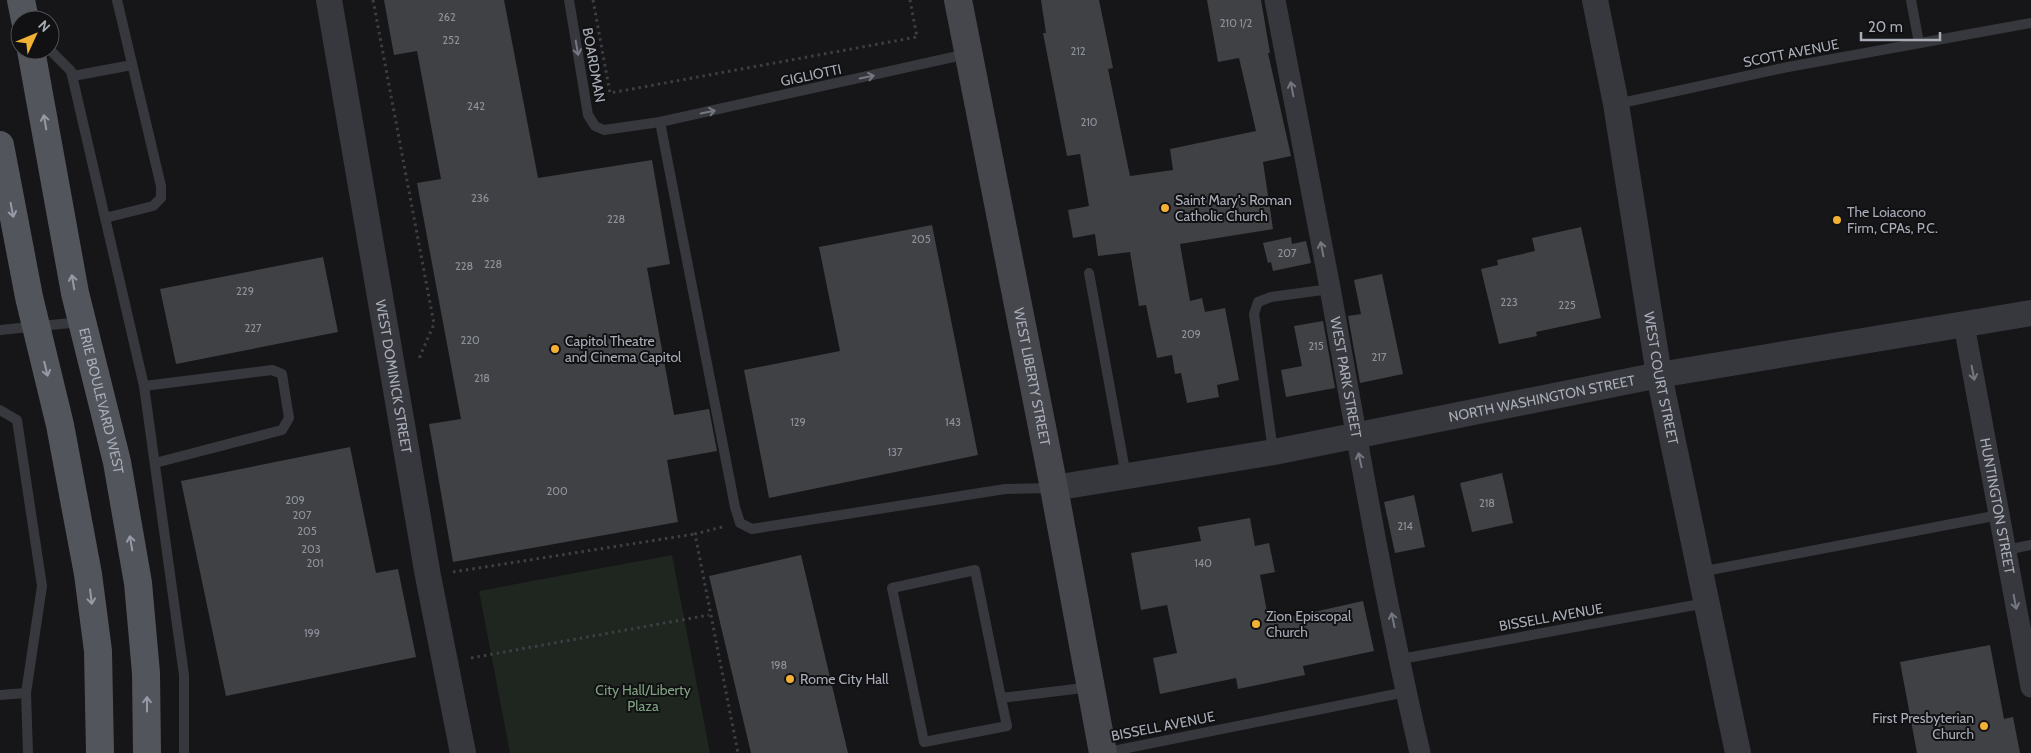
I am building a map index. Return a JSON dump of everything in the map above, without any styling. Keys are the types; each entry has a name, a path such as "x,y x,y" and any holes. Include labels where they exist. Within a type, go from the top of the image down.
{"main road":[{"name":"WEST LIBERTY STREET","path":"958,0 1054,488 1103,753"},
{"name":"ERIE BOULEVARD WEST","path":"32,60 75,293 117,462 138,583 146,673 147,753"},
{"path":"0,145 36,326 60,425 88,574 98,652 100,753"}],"street":[{"name":"WEST DOMINICK STREET","path":"329,0 428,576 463,753"},
{"name":"WEST PARK STREET","path":"1275,0 1330,288 1355,434 1406,692 1420,753"},
{"name":"WEST COURT STREET","path":"1595,0 1616,104 1659,375 1738,753"},
{"name":"NORTH WASHINGTON STREET","path":"1054,488 1274,452 1355,434 1659,375 2031,313"},
{"name":"HUNTINGTON STREET","path":"1964,325 2031,687"}],"lane":[{"path":"105,218 154,206 161,198 161,186 118,0"},
{"name":"BOARDMAN","path":"569,0 588,115 595,126 604,130 660,122"},
{"path":"1911,0 1919,43"},
{"name":"SCOTT AVENUE","path":"1616,104 1788,67 2031,23"},
{"name":"GIGLIOTTI","path":"660,122 968,54"},
{"path":"60,60 71,71 73,76 144,386 184,675 184,753"},
{"path":"73,76 132,66"},
{"path":"660,122 735,507 740,523 752,529 1001,489 1054,488"},
{"path":"1089,273 1126,476"},
{"path":"1274,452 1254,314 1258,302 1271,297 1330,288"},
{"path":"0,330 82,322"},
{"path":"144,386 272,370 282,374 289,418 282,430 155,463"},
{"path":"0,410 17,420 42,586 26,693 28,753"},
{"path":"1699,572 1999,515"},
{"path":"2006,550 2031,545"},
{"path":"975,570 1002,698 1007,726 924,742 892,588 975,570"},
{"name":"BISSELL AVENUE","path":"1401,659 1706,603"},
{"path":"1002,698 1092,687"},
{"name":"BISSELL AVENUE","path":"1103,753 1406,692"},
{"path":"0,695 26,693"}],"path":[{"path":"373,0 434,324 420,356 420,366"},
{"path":"593,0 610,93 917,37 910,0"},
{"path":"428,576 694,534 740,523"},
{"path":"694,534 738,753"},
{"path":"445,662 710,615"}],"green space":[{"name":"City Hall/Liberty Plaza","path":"672,555 710,753 510,753 479,591"}],"building":[{"path":"384,0 504,0 538,178 652,160 670,264 647,268 674,415 709,409 717,451 667,460 678,522 453,562 429,424 461,419 417,183 441,179 417,51 394,55"},
{"path":"1041,0 1099,0 1113,68 1108,69 1130,176 1173,170 1170,149 1256,131 1239,58 1218,62 1207,0 1261,0 1270,53 1268,53 1291,156 1263,162 1273,229 1180,244 1190,301 1202,298 1205,312 1225,308 1239,380 1217,385 1219,397 1187,403 1181,373 1175,374 1172,355 1157,358 1146,305 1139,306 1130,252 1098,256 1095,234 1073,238 1068,210 1089,206 1080,154 1067,156 1043,33 1046,33"},
{"path":"932,225 978,455 769,498 744,370 840,351 819,247"},
{"path":"1581,227 1601,318 1536,332 1537,336 1499,344 1481,269 1498,265 1497,260 1535,251 1532,238"},
{"path":"1291,237 1292,244 1306,241 1311,263 1273,271 1271,262 1268,263 1263,243"},
{"path":"323,257 338,332 176,364 160,289"},
{"path":"1382,274 1403,374 1360,383 1348,316 1361,314 1354,280"},
{"path":"1323,321 1335,388 1286,397 1281,370 1302,366 1294,326"},
{"path":"350,447 376,573 398,569 416,657 226,696 181,481"},
{"path":"1502,473 1513,523 1472,532 1460,483"},
{"path":"1414,495 1425,547 1395,553 1384,502"},
{"path":"1250,518 1255,546 1269,543 1275,572 1260,575 1269,622 1363,601 1374,651 1303,666 1305,675 1238,689 1236,678 1160,694 1153,658 1177,653 1167,605 1141,610 1131,553 1201,541 1198,527"},
{"name":"Rome City Hall","path":"801,555 848,753 751,753 709,576"},
{"path":"1990,645 2004,719 2013,717 2020,753 1917,753 1900,662"}],"place":[{"name":"Saint Mary's Roman Catholic Church","path":"1165,208"},
{"name":"The Loiacono Firm, CPAs, P.C.","path":"1837,220"},
{"name":"Capitol Theatre and Cinema Capitol","path":"555,349"},
{"name":"Zion Episcopal Church","path":"1256,624"},
{"name":"Rome City Hall","path":"790,679"},
{"name":"First Presbyterian Church","path":"1984,726"}]}
